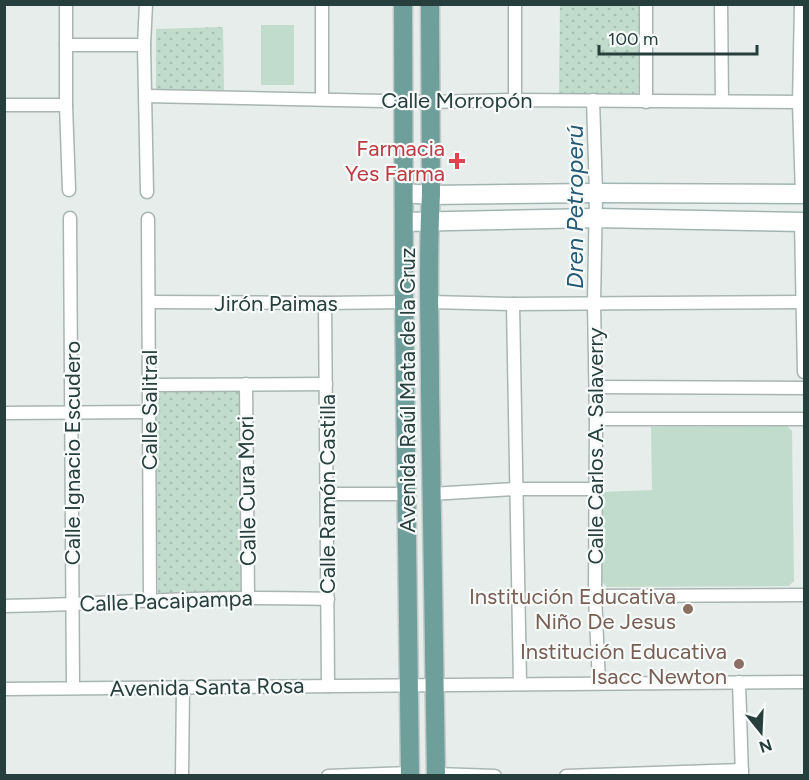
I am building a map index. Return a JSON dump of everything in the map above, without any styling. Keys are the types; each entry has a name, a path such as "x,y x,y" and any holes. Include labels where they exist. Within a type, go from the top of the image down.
{"main road":[{"name":"Avenida Raúl Mata de la Cruz","path":"403,4 410,774"},
{"name":"Avenida Raúl Mata de la Cruz","path":"430,4 431,494 436,775"}],"street":[{"path":"66,4 69,190"},
{"path":"146,4 144,45 147,192"},
{"path":"322,4 322,99"},
{"path":"515,4 515,100"},
{"path":"646,4 646,102"},
{"path":"721,4 722,101"},
{"path":"404,193 431,195 803,194 801,4"},
{"path":"66,45 144,45"},
{"name":"Calle Morropón","path":"146,96 431,102 515,100 802,102"},
{"name":"Calle Carlos A. Salaverry","path":"593,100 597,193 594,303 595,596 599,683"},
{"path":"4,105 66,105"},
{"name":"Calle Ignacio Escudero","path":"70,218 73,688"},
{"path":"404,222 596,218 803,222 804,372"},
{"name":"Calle Salitral","path":"148,219 150,601"},
{"name":"Jirón Paimas","path":"149,302 404,302"},
{"path":"430,302 513,304 802,302"},
{"name":"Calle Ramón Castilla","path":"325,303 328,686"},
{"path":"513,304 520,684"},
{"name":"Calle Cura Mori","path":"246,384 248,598"},
{"path":"148,385 326,384"},
{"path":"596,387 804,388"},
{"path":"4,412 148,412"},
{"path":"596,419 804,419"},
{"path":"431,494 516,489 595,489"},
{"path":"328,494 406,494"},
{"path":"595,596 804,595"},
{"name":"Calle Pacaipampa","path":"4,606 248,598 328,598"},
{"path":"567,776 742,773 739,682"},
{"name":"Avenida Santa Rosa","path":"4,689 804,682"},
{"path":"182,776 183,687"},
{"path":"328,776 410,774"},
{"path":"436,775 495,776"}],"green space":[{"path":"560,5 639,5 638,94 559,93"},
{"path":"261,25 294,25 294,85 261,85"},
{"path":"223,27 224,93 156,91 156,29"},
{"path":"154,391 240,391 243,591 158,593"},
{"path":"787,426 792,431 794,581 789,586 607,587 602,582 601,492 652,490 651,427"}],"place":[{"name":"Farmacia Yes Farma","path":"457,161"},
{"name":"Institución Educativa Niño De Jesus","path":"688,609"},
{"name":"Institución Educativa Isacc Newton","path":"739,664"}],"water label":[{"name":"Dren Petroperú","path":"574,207"}]}
